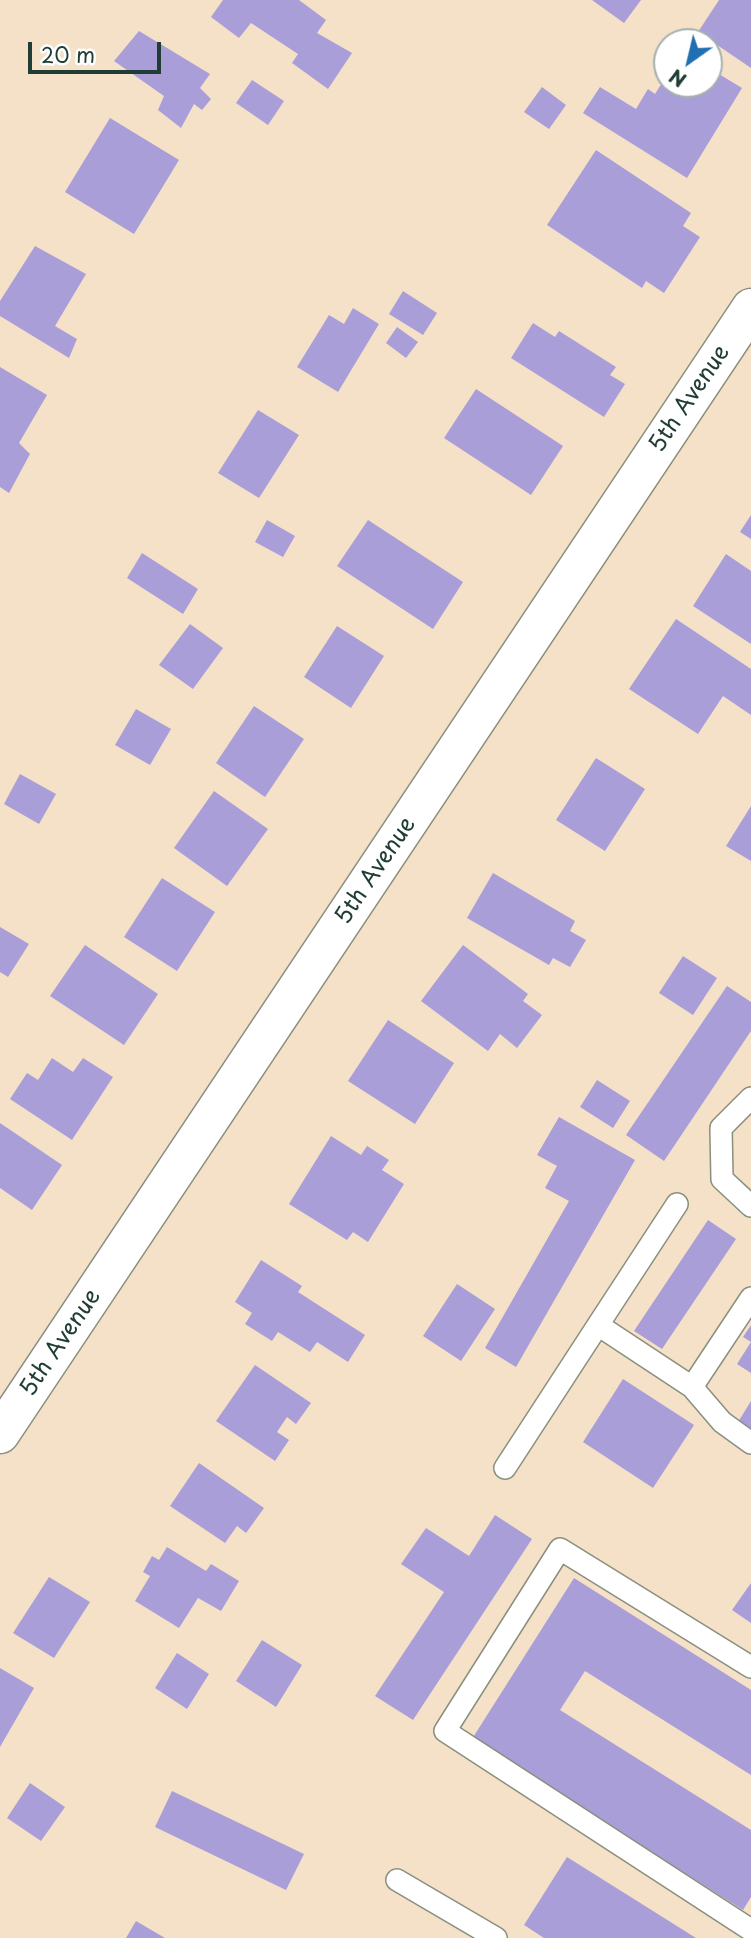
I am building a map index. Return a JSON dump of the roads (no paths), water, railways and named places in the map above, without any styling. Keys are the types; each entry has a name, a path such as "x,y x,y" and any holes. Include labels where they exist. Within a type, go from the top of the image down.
{"street":[{"name":"5th Avenue","path":"0,1433 751,308"}],"lane":[{"path":"751,1098 721,1128 722,1179 751,1206"},
{"path":"505,1468 677,1204"},
{"path":"692,1387 751,1298"},
{"path":"598,1325 692,1387 722,1422 751,1443"},
{"path":"751,1667 560,1549 445,1731 751,1930"},
{"path":"397,1880 496,1938"}]}
